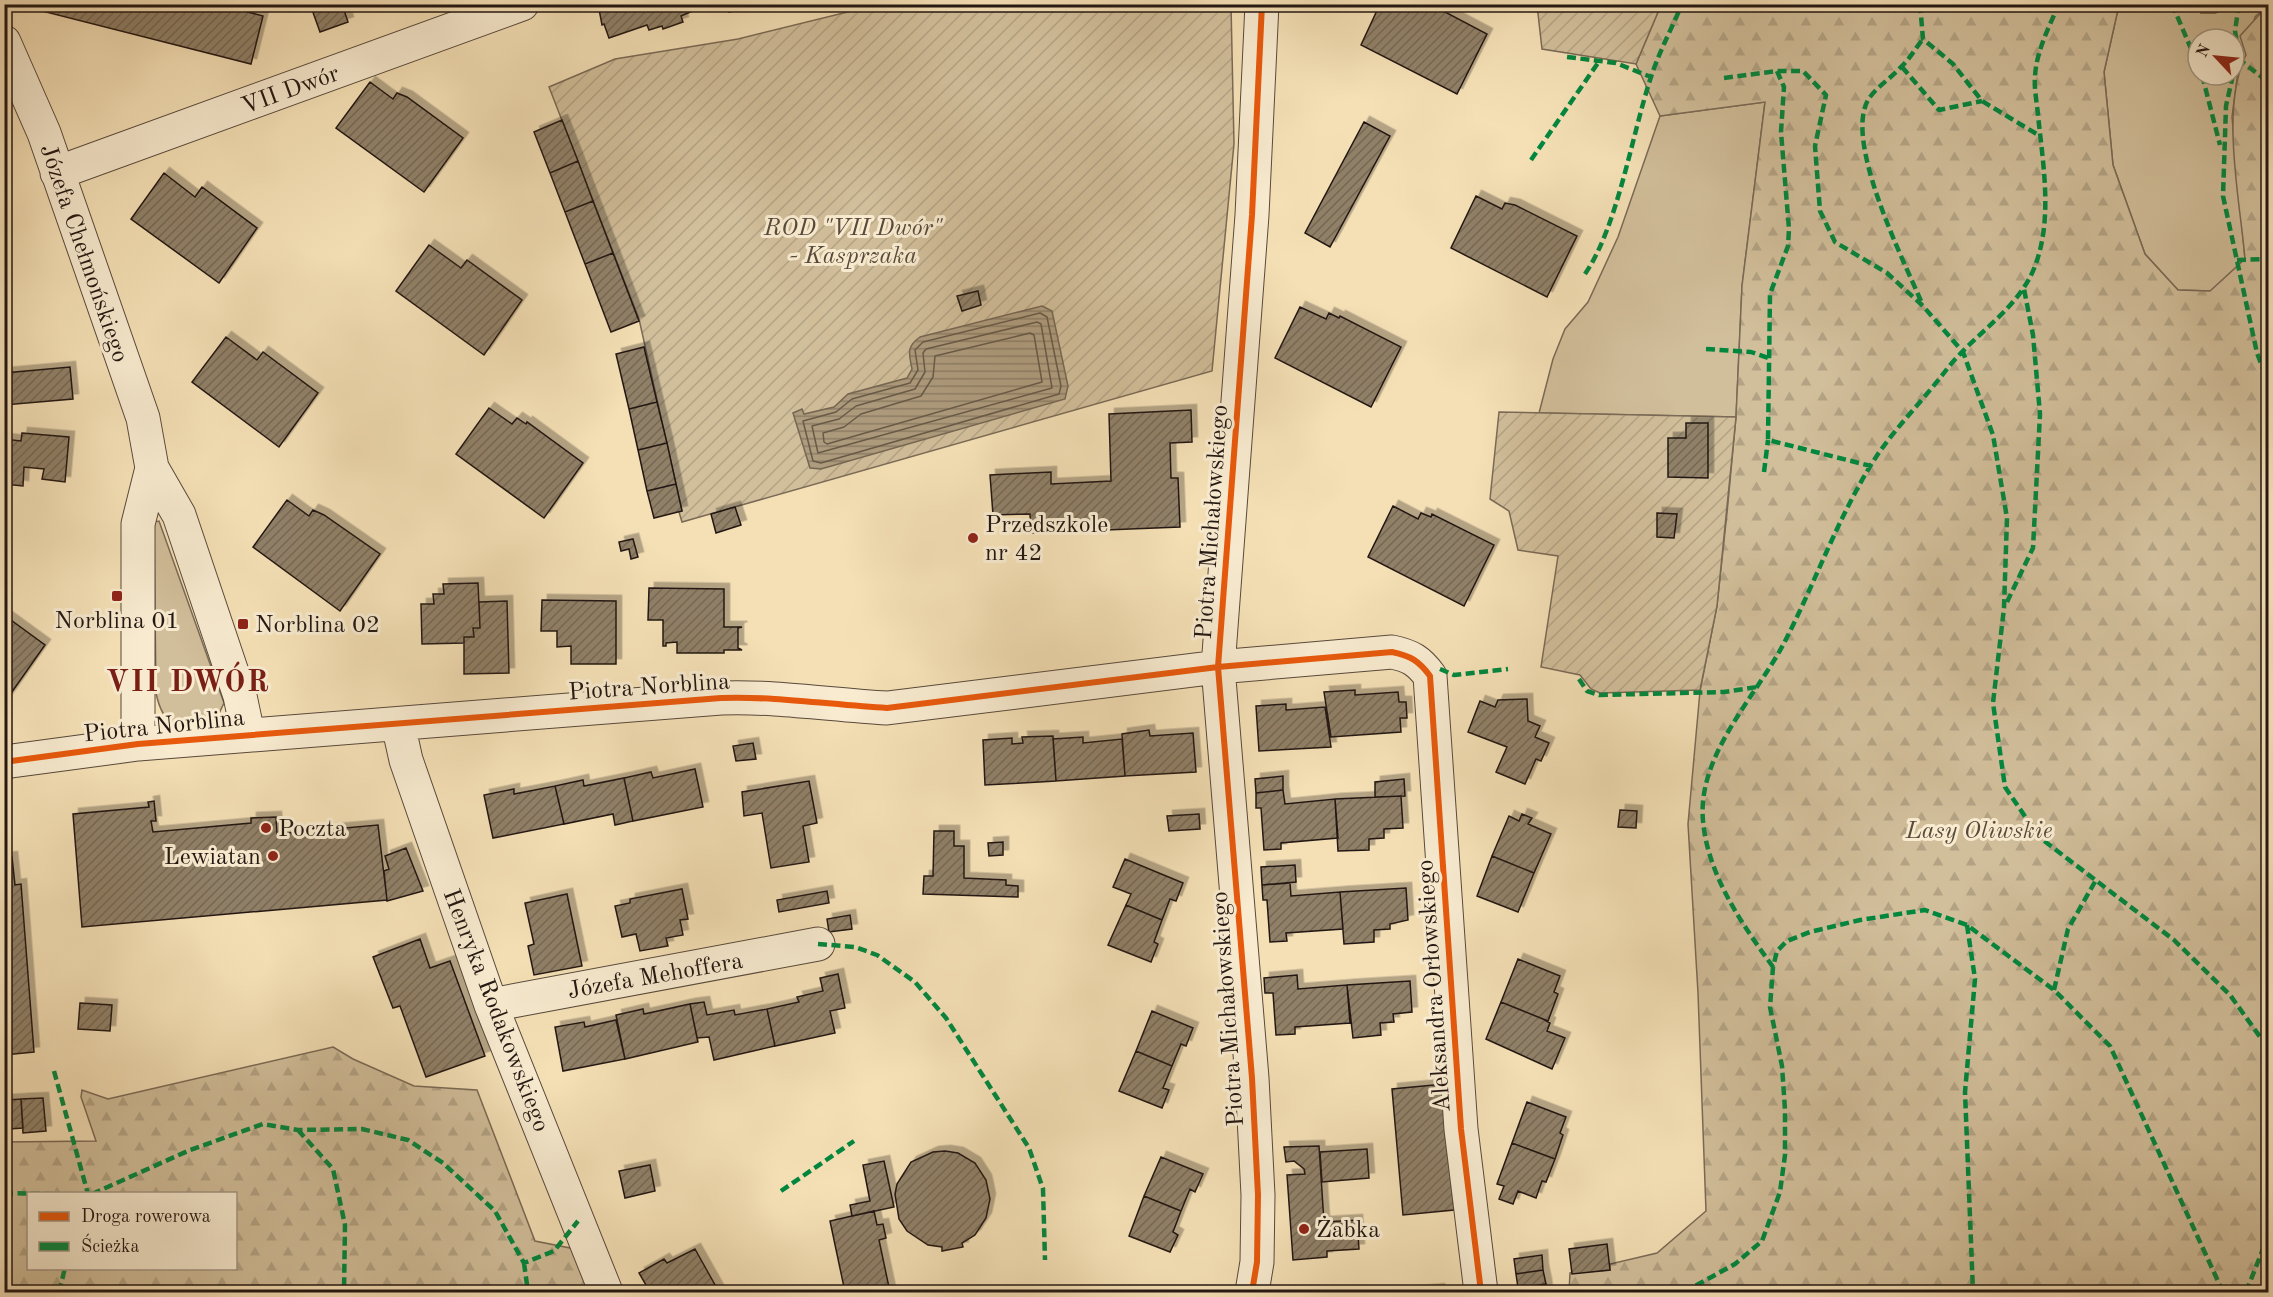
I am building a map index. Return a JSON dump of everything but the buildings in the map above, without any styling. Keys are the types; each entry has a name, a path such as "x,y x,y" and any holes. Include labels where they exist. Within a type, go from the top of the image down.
{"street":[{"name":"VII Dwór","path":"57,173 522,4"},
{"name":"Piotra Michałowskiego","path":"1252,1293 1257,1262 1258,1195 1252,1078 1218,667 1252,215 1262,4"},
{"name":"Józefa Chełmońskiego","path":"4,42 17,101 57,173 143,418 152,468 179,515 233,675 248,734"},
{"name":"Józefa Chełmońskiego","path":"138,744 138,524 152,468"},
{"name":"Piotra Norblina","path":"4,762 138,744 248,734 721,698 755,697 887,708 1218,667 1392,652 1408,656 1420,663 1430,676"},
{"name":"Aleksandra Orłowskiego","path":"1430,676 1461,1129 1481,1293"},
{"name":"Henryka Rodakowskiego","path":"398,724 406,760 491,1005 606,1293"},
{"name":"Józefa Mehoffera","path":"491,1005 818,944"}],"green space":[{"path":"1537,4 1661,5 1636,64 1542,49"},
{"name":"ROD \"VII Dwór\" - Kasprzaka","path":"876,5 1231,5 1234,144 1212,371 682,522 679,512 682,511 639,319 549,87 615,59 738,39"},
{"name":"Lasy Oliwskie","path":"1661,5 2119,5 2104,72 2113,165 2145,254 2178,290 2210,291 2245,259 2234,155 2234,101 2236,87 2246,87 2246,29 2268,5 2268,1292 1569,1292 1570,1273 1610,1270 1610,1264 1657,1253 1706,1211 1698,993 1688,824 1700,691 1717,606 1727,513 1736,417 1742,286 1765,102 1660,116 1636,64"},
{"path":"2119,5 2198,5 2201,13 2215,13 2234,5 2268,5 2255,17 2246,55 2246,27 2186,27 2186,87 2236,87 2232,117 2245,259 2211,291 2178,290 2145,254 2113,165 2104,72"},
{"path":"2198,5 2234,5 2215,13 2201,13"},
{"path":"1765,102 1742,286 1736,417 1539,413 1553,359 1565,329 1588,302 1618,237 1660,116"},
{"path":"1499,412 1736,417 1717,606 1700,690 1600,693 1591,689 1580,675 1541,667 1558,556 1518,550 1509,511 1490,499"},
{"path":"159,521 224,703 214,724 176,724 164,715 159,706 156,693 154,522"},
{"path":"333,1047 353,1059 414,1086 477,1090 535,1241 575,1249 591,1292 5,1292 4,1142 96,1141 81,1097 82,1090 108,1099"}],"water":[{"path":"1042,306 1052,311 1068,386 1065,399 821,469 810,468 793,413 802,409 804,414 834,407 848,394 907,378 912,369 911,347 920,337"}],"marked path":[{"path":"1585,274 1607,231 1651,77 1682,4"},
{"path":"1920,4 1923,39 1953,64 1982,101 2040,136"},
{"path":"1773,967 1728,898 1712,861 1703,821 1704,797 1709,774 1730,729 1783,645 1851,500 1878,454 1958,356 2018,295 2035,266 2041,248 2045,210 2044,172 2035,77 2040,49 2059,4"},
{"path":"2172,4 2186,37"},
{"path":"2239,4 2235,31 2240,60 2268,82"},
{"path":"2265,4 2268,7"},
{"path":"1921,301 1878,198 1863,139 1863,115 1870,97 1903,65 1923,39"},
{"path":"1567,57 1616,63 1651,77"},
{"path":"1531,160 1600,60"},
{"path":"1902,67 1939,110 1982,101"},
{"path":"1777,71 1784,87 1781,132 1789,229 1788,246 1770,294 1768,440 1871,466"},
{"path":"1724,78 1777,71 1803,71 1826,95 1815,146 1820,211 1835,242 1887,273 1923,306 1963,352 1993,435 2007,518 2004,608 1993,703 2005,787 2039,837 2174,940 2230,995 2268,1048"},
{"path":"2205,87 2220,145"},
{"path":"2230,87 2226,106 2223,196 2257,353 2268,382"},
{"path":"2237,260 2268,259"},
{"path":"2007,602 2033,548 2040,414 2033,335 2024,289"},
{"path":"1706,349 1751,352 1771,359"},
{"path":"1764,472 1768,440"},
{"path":"1440,669 1454,675 1508,669"},
{"path":"1579,679 1587,691 1599,695 1724,692 1757,687"},
{"path":"2054,990 2068,929 2096,880"},
{"path":"1684,1292 1735,1264 1762,1241 1780,1192 1785,1155 1785,1110 1782,1066 1770,1007 1773,967 1777,951 1787,941 1810,932 1860,920 1925,910 1967,925 2054,990 2110,1046 2223,1292"},
{"path":"1967,925 1975,979 1965,1092 1973,1292"},
{"path":"818,944 855,947 877,955 915,982 946,1018 1029,1148 1043,1189 1045,1260"},
{"path":"54,1071 87,1192"},
{"path":"96,1192 190,1150 263,1124 298,1130 362,1129 408,1140 443,1163 495,1211 524,1263 554,1251 578,1221"},
{"path":"298,1130 333,1169 345,1225 344,1292"},
{"path":"781,1191 854,1141"},
{"path":"4,1193 27,1193"},
{"path":"2246,1292 2263,1249 2268,1206"},
{"path":"524,1263 528,1292"},
{"path":"59,1292 64,1270"}],"cycle path":[{"path":"1252,1292 1257,1262 1258,1195 1252,1078 1218,667 1252,215 1262,4"},
{"path":"4,762 138,744 721,698 783,699 887,708 1218,667 1392,652 1404,655 1422,666 1430,676 1461,1129 1481,1292"}],"place":[{"name":"Przedszkole nr 42","path":"973,538"},
{"name":"Norblina 01","path":"117,596"},
{"name":"Norblina 02","path":"243,624"},
{"name":"Poczta","path":"266,828"},
{"name":"Lewiatan","path":"273,856"},
{"name":"Żabka","path":"1304,1229"}],"district":[{"name":"VII DWÓR","path":"188,681"}]}
